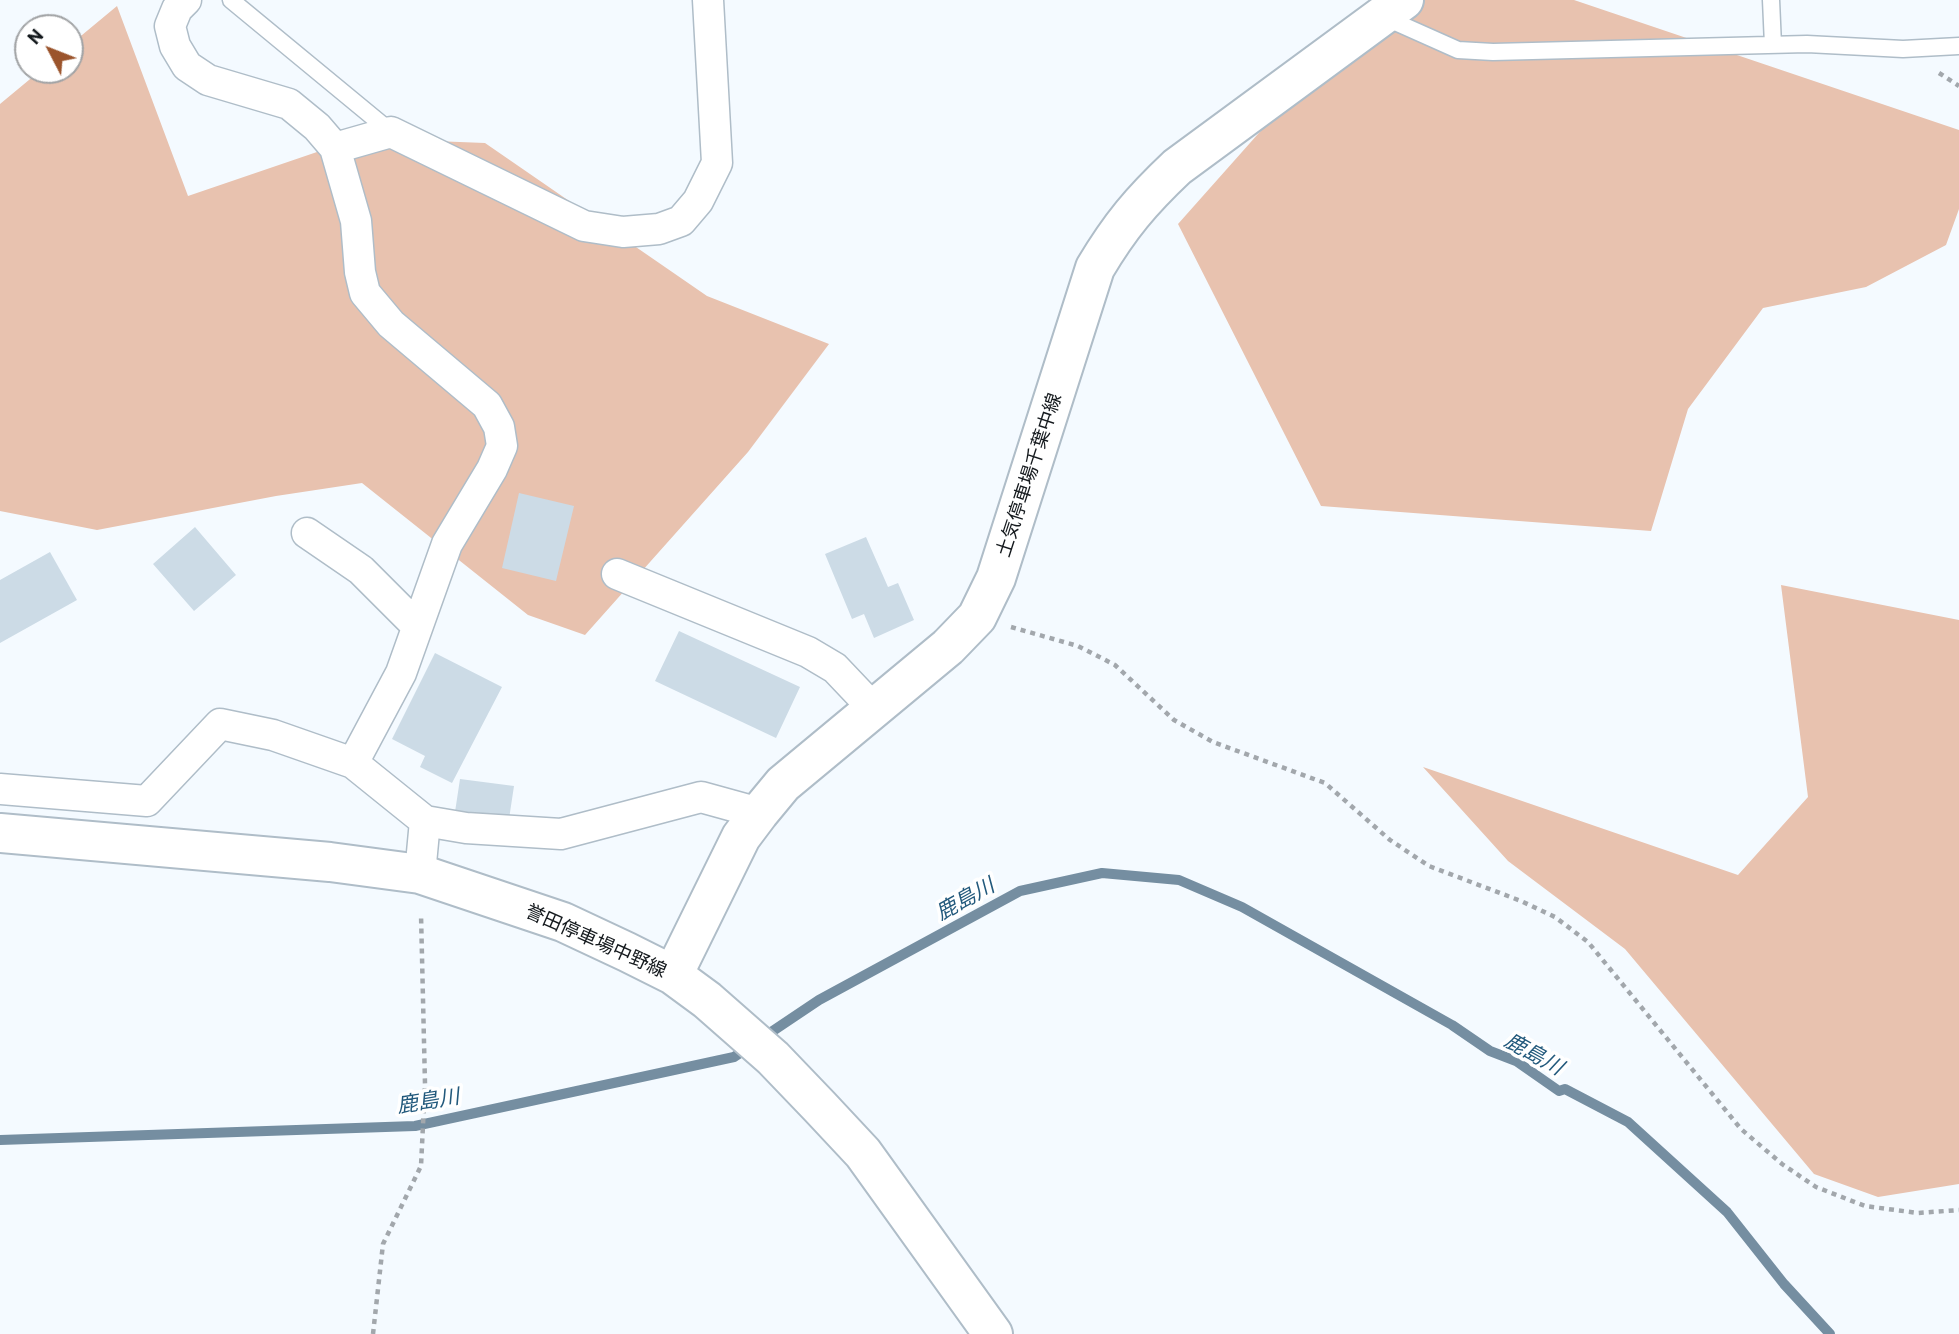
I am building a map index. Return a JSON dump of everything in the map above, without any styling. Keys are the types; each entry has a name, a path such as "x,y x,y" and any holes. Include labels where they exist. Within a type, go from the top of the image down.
{"main road":[{"name":"土気停車場千葉中線","path":"673,975 741,837 783,784 948,647 977,617 996,578 1095,268 1117,231 1142,199 1177,167 1393,8"},
{"name":"誉田停車場中野線","path":"0,833 330,862 421,874 563,922 673,975 773,1058 863,1153 993,1334"}],"street":[{"path":"186,0 177,9 170,26 174,46 187,66 208,80 289,104 317,127 335,148 356,221 360,272 365,293 391,324 487,405 499,427 502,446 492,469 447,544 401,673 353,763"},
{"path":"335,148 391,132 584,226 623,232 659,229 681,221 698,201 717,163 708,0"},
{"path":"307,533 361,570 417,626"},
{"path":"617,574 808,652 835,668 873,708"},
{"path":"0,789 147,801 220,724 273,735 353,763 425,821 466,828 561,834 701,797 759,813"},
{"path":"421,874 425,821"}],"lane":[{"path":"231,0 391,132"},
{"path":"1771,0 1773,45"},
{"path":"1393,8 1458,50 1493,52 1807,44 1903,49 1959,46"}],"path":[{"path":"977,617 1078,646 1115,665 1174,720 1213,743 1325,783 1390,840 1429,866 1555,917 1588,942 1741,1129 1782,1164 1816,1187 1865,1206 1918,1213 1959,1210"},
{"path":"373,1334 383,1244 421,1166 425,1107 421,874"}],"shaded area":[{"path":"1377,0 1574,0 1959,130 1959,209 1946,245 1866,287 1763,308 1688,409 1651,531 1321,506 1178,224"},
{"path":"117,6 188,196 358,138 485,143 707,296 829,344 748,452 585,635 528,615 362,483 276,496 97,530 0,511 0,104 24,84 84,84 84,33"},
{"path":"1781,585 1959,620 1959,1184 1878,1197 1814,1174 1625,949 1508,861 1423,767 1738,875 1808,797"}],"building":[{"path":"519,493 574,506 556,581 502,568"},
{"path":"195,527 236,575 194,611 153,564"},
{"path":"866,537 888,587 898,583 914,620 874,638 864,614 852,619 825,554"},
{"path":"50,552 77,600 0,643 0,580"},
{"path":"679,631 800,687 776,738 655,681"},
{"path":"435,653 502,687 452,783 420,767 425,756 392,739"},
{"path":"460,779 514,786 509,819 455,812"}],"waterway":[{"name":"鹿島川","path":"0,1140 415,1126 734,1057 819,1000 1020,891 1102,873 1179,880 1242,907 1452,1025 1490,1051 1516,1061 1559,1091 1565,1089 1628,1122 1727,1212 1784,1284 1830,1334"}]}
